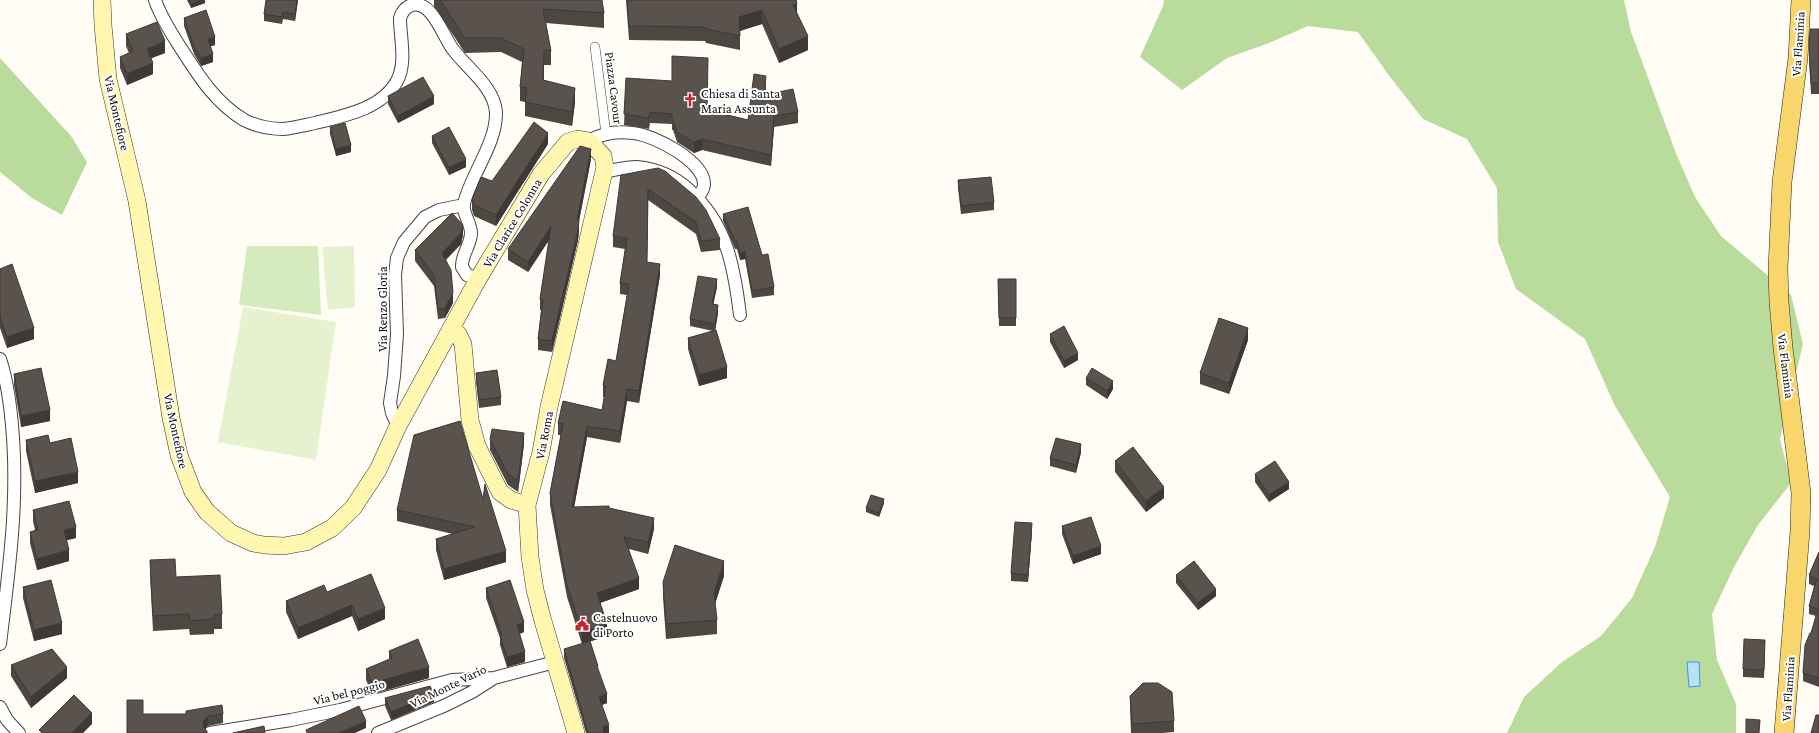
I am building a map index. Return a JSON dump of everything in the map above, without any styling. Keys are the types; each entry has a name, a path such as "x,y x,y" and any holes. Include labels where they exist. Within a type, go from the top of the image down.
{"main road":[{"name":"Via Montefiore","path":"102,0 108,79 137,201 173,431 184,472 202,505 212,518 236,536 253,543 264,545 296,545 314,538 337,525 359,501 378,470 398,426 452,328"},
{"name":"Via Flaminia","path":"1784,733 1801,499 1800,477 1782,340 1778,268 1782,182 1798,58 1801,0"},
{"name":"Via Clarice Colonna","path":"452,328 478,279 541,174 568,142 578,139 589,141"},
{"name":"Via Roma","path":"576,733 541,615 533,577 527,505 541,452 551,399 604,172 603,156 589,141"},
{"path":"452,328 458,334 463,344 470,420 480,454 500,492 511,500 527,505"}],"street":[{"path":"154,0 169,30 202,80 220,102 235,114 253,124 283,129 354,113 384,95 396,83 401,69 400,18 402,12 409,6 415,4 429,9 451,47 488,90 495,108 494,126 464,205 471,234 462,268 467,275 478,279"},
{"name":"Piazza Cavour","path":"595,46 606,134"},
{"name":"Piazza Cavour","path":"589,141 606,134 629,133 644,135 663,144 684,157 698,169 703,177 703,188 697,198"},
{"path":"604,172 631,167 653,170 677,180 697,198 714,218 722,234 735,280 740,315"},
{"name":"Via Renzo Gloria","path":"398,426 392,413 390,402 397,341 395,268 398,254 412,231 428,215 444,209 464,205"},
{"path":"0,359 11,414 15,487 14,528 0,644"},
{"name":"Via Monte Vario","path":"378,733 453,702 494,678 555,662"},
{"name":"Via bel poggio","path":"210,733 328,712 452,680 494,678"},
{"path":"0,707 7,720 19,733"}],"green space":[{"path":"1164,0 1624,0 1631,32 1676,153 1695,197 1721,236 1791,295 1803,344 1780,439 1791,483 1758,525 1734,567 1712,614 1717,660 1736,704 1736,733 1507,733 1524,697 1562,662 1601,636 1632,598 1655,547 1670,497 1615,406 1585,339 1516,289 1498,242 1497,188 1467,139 1423,119 1390,77 1358,32 1308,26 1269,43 1227,58 1182,90 1140,57 1163,6"},
{"path":"0,58 71,136 87,162 62,215 32,198 0,172"},
{"path":"247,246 318,246 321,315 239,305"},
{"path":"354,246 355,307 328,310 322,247"},
{"path":"243,307 336,322 316,460 218,442"}],"water":[{"path":"1687,662 1699,662 1700,686 1689,687"}],"building":[{"path":"189,0 202,0 191,4"},
{"path":"266,0 297,0 295,14 283,12 282,17 264,14"},
{"path":"440,0 602,0 604,13 543,9 551,51 544,50 543,80 575,88 572,112 525,102 527,88 520,87 524,49 501,38 465,38"},
{"path":"627,0 796,0 797,4 793,5 808,36 779,49 762,10 739,17 740,36 706,29 705,27 629,26"},
{"path":"206,10 215,37 208,39 213,54 201,58 194,47 184,18"},
{"path":"157,22 165,41 147,49 153,63 127,74 120,57 133,51 126,34"},
{"path":"1810,29 1819,29 1819,83 1811,83 1809,48"},
{"path":"672,56 708,58 707,110 748,120 754,74 766,76 764,95 793,89 798,112 774,116 771,155 702,139 694,142 677,132 672,119 672,114 650,112 649,118 624,114 626,78 672,81"},
{"path":"423,77 434,96 398,116 388,96"},
{"path":"534,122 548,133 496,215 474,205 472,199 481,177 492,181"},
{"path":"345,123 351,145 336,149 330,127"},
{"path":"449,127 466,159 449,168 432,136"},
{"path":"580,146 591,149 577,220 579,220 578,230 552,341 538,339 543,300 540,299 551,226 528,262 508,249"},
{"path":"658,168 665,171 696,197 706,210 720,239 701,241 696,222 648,189 647,262 660,264 639,391 627,389 620,431 587,426 572,507 609,506 609,508 654,518 648,542 624,537 639,578 597,593 607,624 582,632 567,585 550,493 563,424 558,423 563,401 602,410 606,386 603,385 608,359 616,361 629,284 620,283 627,238 613,236 621,175"},
{"path":"991,177 994,202 961,206 958,180"},
{"path":"748,207 762,255 768,254 774,287 752,291 745,251 740,253 737,241 735,241 723,214"},
{"path":"452,213 463,225 461,233 442,253 451,270 453,293 445,308 438,309 434,275 415,250"},
{"path":"12,264 34,328 7,337 0,317 0,269"},
{"path":"698,276 717,279 712,304 718,305 715,324 690,319"},
{"path":"998,279 1016,279 1016,318 999,318"},
{"path":"1219,318 1248,328 1229,383 1200,373"},
{"path":"1064,326 1078,353 1064,361 1050,334"},
{"path":"716,330 727,367 699,375 688,338"},
{"path":"41,368 50,410 21,416 14,374"},
{"path":"1092,368 1113,381 1107,391 1086,378"},
{"path":"497,370 501,397 479,400 476,373"},
{"path":"460,421 483,499 485,484 506,551 444,569 436,539 475,527 397,510 414,435"},
{"path":"492,429 524,433 518,480 508,474 490,439"},
{"path":"48,435 50,443 71,438 78,472 35,481 26,440"},
{"path":"1056,438 1081,444 1076,465 1050,458"},
{"path":"1133,447 1164,487 1146,501 1115,461"},
{"path":"1275,461 1289,482 1269,495 1255,474"},
{"path":"871,495 884,499 879,513 866,508"},
{"path":"69,501 76,527 64,530 69,550 37,559 30,532 38,530 33,510"},
{"path":"1091,517 1101,546 1073,556 1062,526"},
{"path":"1015,522 1032,523 1028,575 1011,573"},
{"path":"675,545 724,561 714,593 717,620 666,624 663,582"},
{"path":"1819,552 1819,678 1803,673 1805,645 1811,633 1818,609 1809,606 1817,579 1809,575"},
{"path":"175,559 176,577 220,575 222,614 214,615 214,619 190,621 189,614 153,616 150,560"},
{"path":"1194,561 1216,589 1198,603 1176,575"},
{"path":"371,574 385,608 358,619 352,605 298,628 286,601 324,585 327,592"},
{"path":"51,580 62,623 34,630 23,587"},
{"path":"510,580 524,622 517,625 525,652 507,657 500,635 502,635 486,588"},
{"path":"418,639 429,667 372,683 366,669 392,658 389,651"},
{"path":"1744,639 1765,640 1764,670 1743,669"},
{"path":"590,641 607,694 599,697 609,725 603,727 604,733 588,733 564,649"},
{"path":"52,649 67,667 31,697 11,665"},
{"path":"1143,683 1158,683 1172,692 1174,721 1132,724 1130,696"},
{"path":"430,686 434,694 391,712 385,698"},
{"path":"74,695 92,713 72,733 42,733 39,730"},
{"path":"127,700 143,700 143,714 186,714 186,711 222,705 223,714 208,716 203,721 204,728 207,733 127,733"},
{"path":"359,706 366,721 338,733 307,733 306,730"},
{"path":"1816,715 1819,715 1819,733 1811,733"},
{"path":"1746,719 1760,720 1759,733 1746,733"},
{"path":"264,726 265,733 233,733"}],"place":[{"name":"Chiesa di Santa Maria Assunta","path":"690,100"},
{"name":"Castelnuovo di Porto","path":"582,624"}]}
